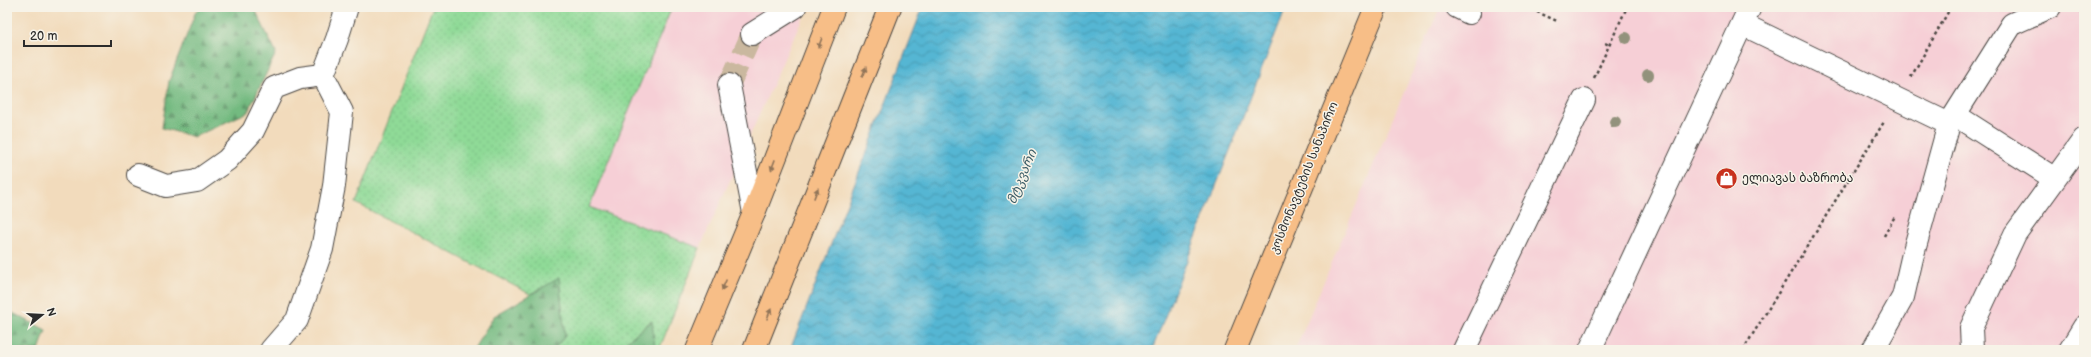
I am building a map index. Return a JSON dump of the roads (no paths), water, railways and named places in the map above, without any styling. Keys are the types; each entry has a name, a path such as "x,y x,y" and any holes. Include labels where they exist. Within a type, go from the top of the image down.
{"main road":[{"path":"697,350 754,213 834,7"},
{"path":"754,350 890,7"},
{"name":"კოსმონავტების სანაპირო","path":"1235,350 1376,7"}],"lane":[{"path":"271,350 298,320 322,249 334,186 342,112 323,75 338,39 347,7"},
{"path":"752,34 795,7"},
{"path":"1873,350 1903,297 1912,258 1952,120 2012,24 2050,7"},
{"path":"1590,350 1746,15 1898,100 1952,120 2054,179"},
{"path":"138,175 166,186 197,181 227,160 253,132 274,88 300,78 323,75"},
{"path":"729,85 754,213"},
{"path":"1464,350 1584,100"},
{"path":"1972,350 1971,328 2015,234 2084,139"},
{"path":"2070,350 2084,327"}],"water":[{"name":"მტკვარი","path":"923,7 1286,7 1152,350 790,350"}],"tunnel":[{"path":"729,85 752,34"}],"place":[{"name":"ელიავას ბაზრობა","path":"1726,178"}]}
